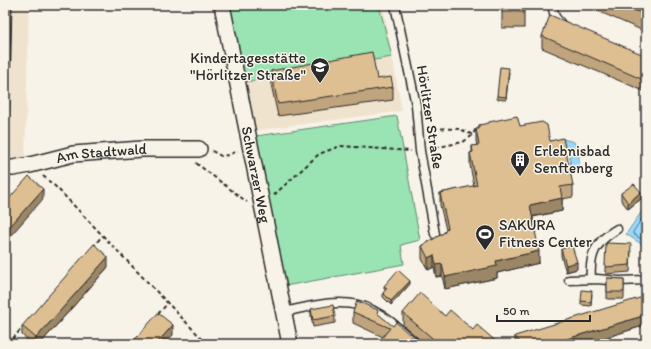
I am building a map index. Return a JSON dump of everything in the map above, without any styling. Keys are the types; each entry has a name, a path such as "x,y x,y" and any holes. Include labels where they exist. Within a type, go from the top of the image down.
{"street":[{"name":"Schwarzer Weg","path":"222,5 290,344"},
{"name":"Am Stadtwald","path":"5,168 30,165 73,154 142,149 199,150"}],"lane":[{"name":"Hörlitzer Straße","path":"395,5 416,105 420,151 435,234"},
{"path":"552,5 555,17 565,27 572,30"},
{"path":"591,278 590,268 594,251 599,243 617,229"},
{"path":"569,280 591,278 619,281 646,280"},
{"path":"284,312 338,303 356,304 372,309 388,320 416,344"}],"path":[{"path":"418,128 460,129 473,135"},
{"path":"181,149 200,166 263,210 319,154 340,146 420,151 463,142 473,135 474,130 483,128"},
{"path":"199,150 211,151 221,156 250,147"},
{"path":"30,165 58,188 102,236 208,344"},
{"path":"92,248 102,236"},
{"path":"158,315 168,303"},
{"path":"8,344 24,326"}],"shaded area":[{"path":"5,5 29,5 25,159 5,159"},
{"name":"Kindertagesstätte \"Hörlitzer Straße\"","path":"226,5 383,5 402,111 252,131"}],"green space":[{"path":"229,5 379,5 392,57 245,82"},
{"path":"397,116 420,240 401,245 404,264 285,286 256,136"}],"water":[{"path":"563,139 574,142 578,150 580,167 571,168 569,151 557,153 555,140"},
{"path":"646,207 646,247 626,234"}],"building":[{"path":"5,5 11,5 9,129 6,129 6,146 5,146"},
{"path":"502,5 524,5 524,12 502,12"},
{"path":"622,5 646,5 646,15"},
{"path":"550,15 646,56 646,81 542,36"},
{"path":"372,52 377,79 391,77 393,87 278,104 271,71"},
{"path":"500,67 509,68 506,97 497,96"},
{"path":"517,116 520,126 542,122 547,125 550,141 563,138 573,185 560,187 562,198 530,205 539,251 496,261 497,266 445,277 442,264 436,265 434,255 428,258 422,246 445,232 448,228 440,193 477,185 470,153 473,152 472,146 479,145 476,129 479,129 479,125"},
{"path":"29,176 43,189 5,232 5,203"},
{"path":"634,184 641,192 628,203 621,193"},
{"path":"606,243 631,244 630,265 606,267"},
{"path":"94,244 108,257 36,338 22,326"},
{"path":"572,246 577,262 566,265 561,249"},
{"path":"398,270 410,281 391,301 383,293 387,288 384,286"},
{"path":"607,278 624,279 624,292 607,292"},
{"path":"582,290 592,291 591,302 581,301"},
{"path":"420,293 445,316 450,310 473,330 477,325 499,344 439,344 403,313"},
{"path":"646,296 646,315 560,341 561,344 521,344 515,336"},
{"path":"357,301 378,310 377,313 393,326 396,322 412,337 405,344 377,344 390,328 353,312"},
{"path":"333,305 335,316 313,320 311,309"},
{"path":"158,313 173,325 156,344 131,344"},
{"path":"623,341 624,344 604,344"}],"place":[{"name":"Kindertagesstätte \"Hörlitzer Straße\"","path":"320,84"},
{"name":"Erlebnisbad Senftenberg","path":"520,177"},
{"name":"SAKURA Fitness Center","path":"485,251"}]}
